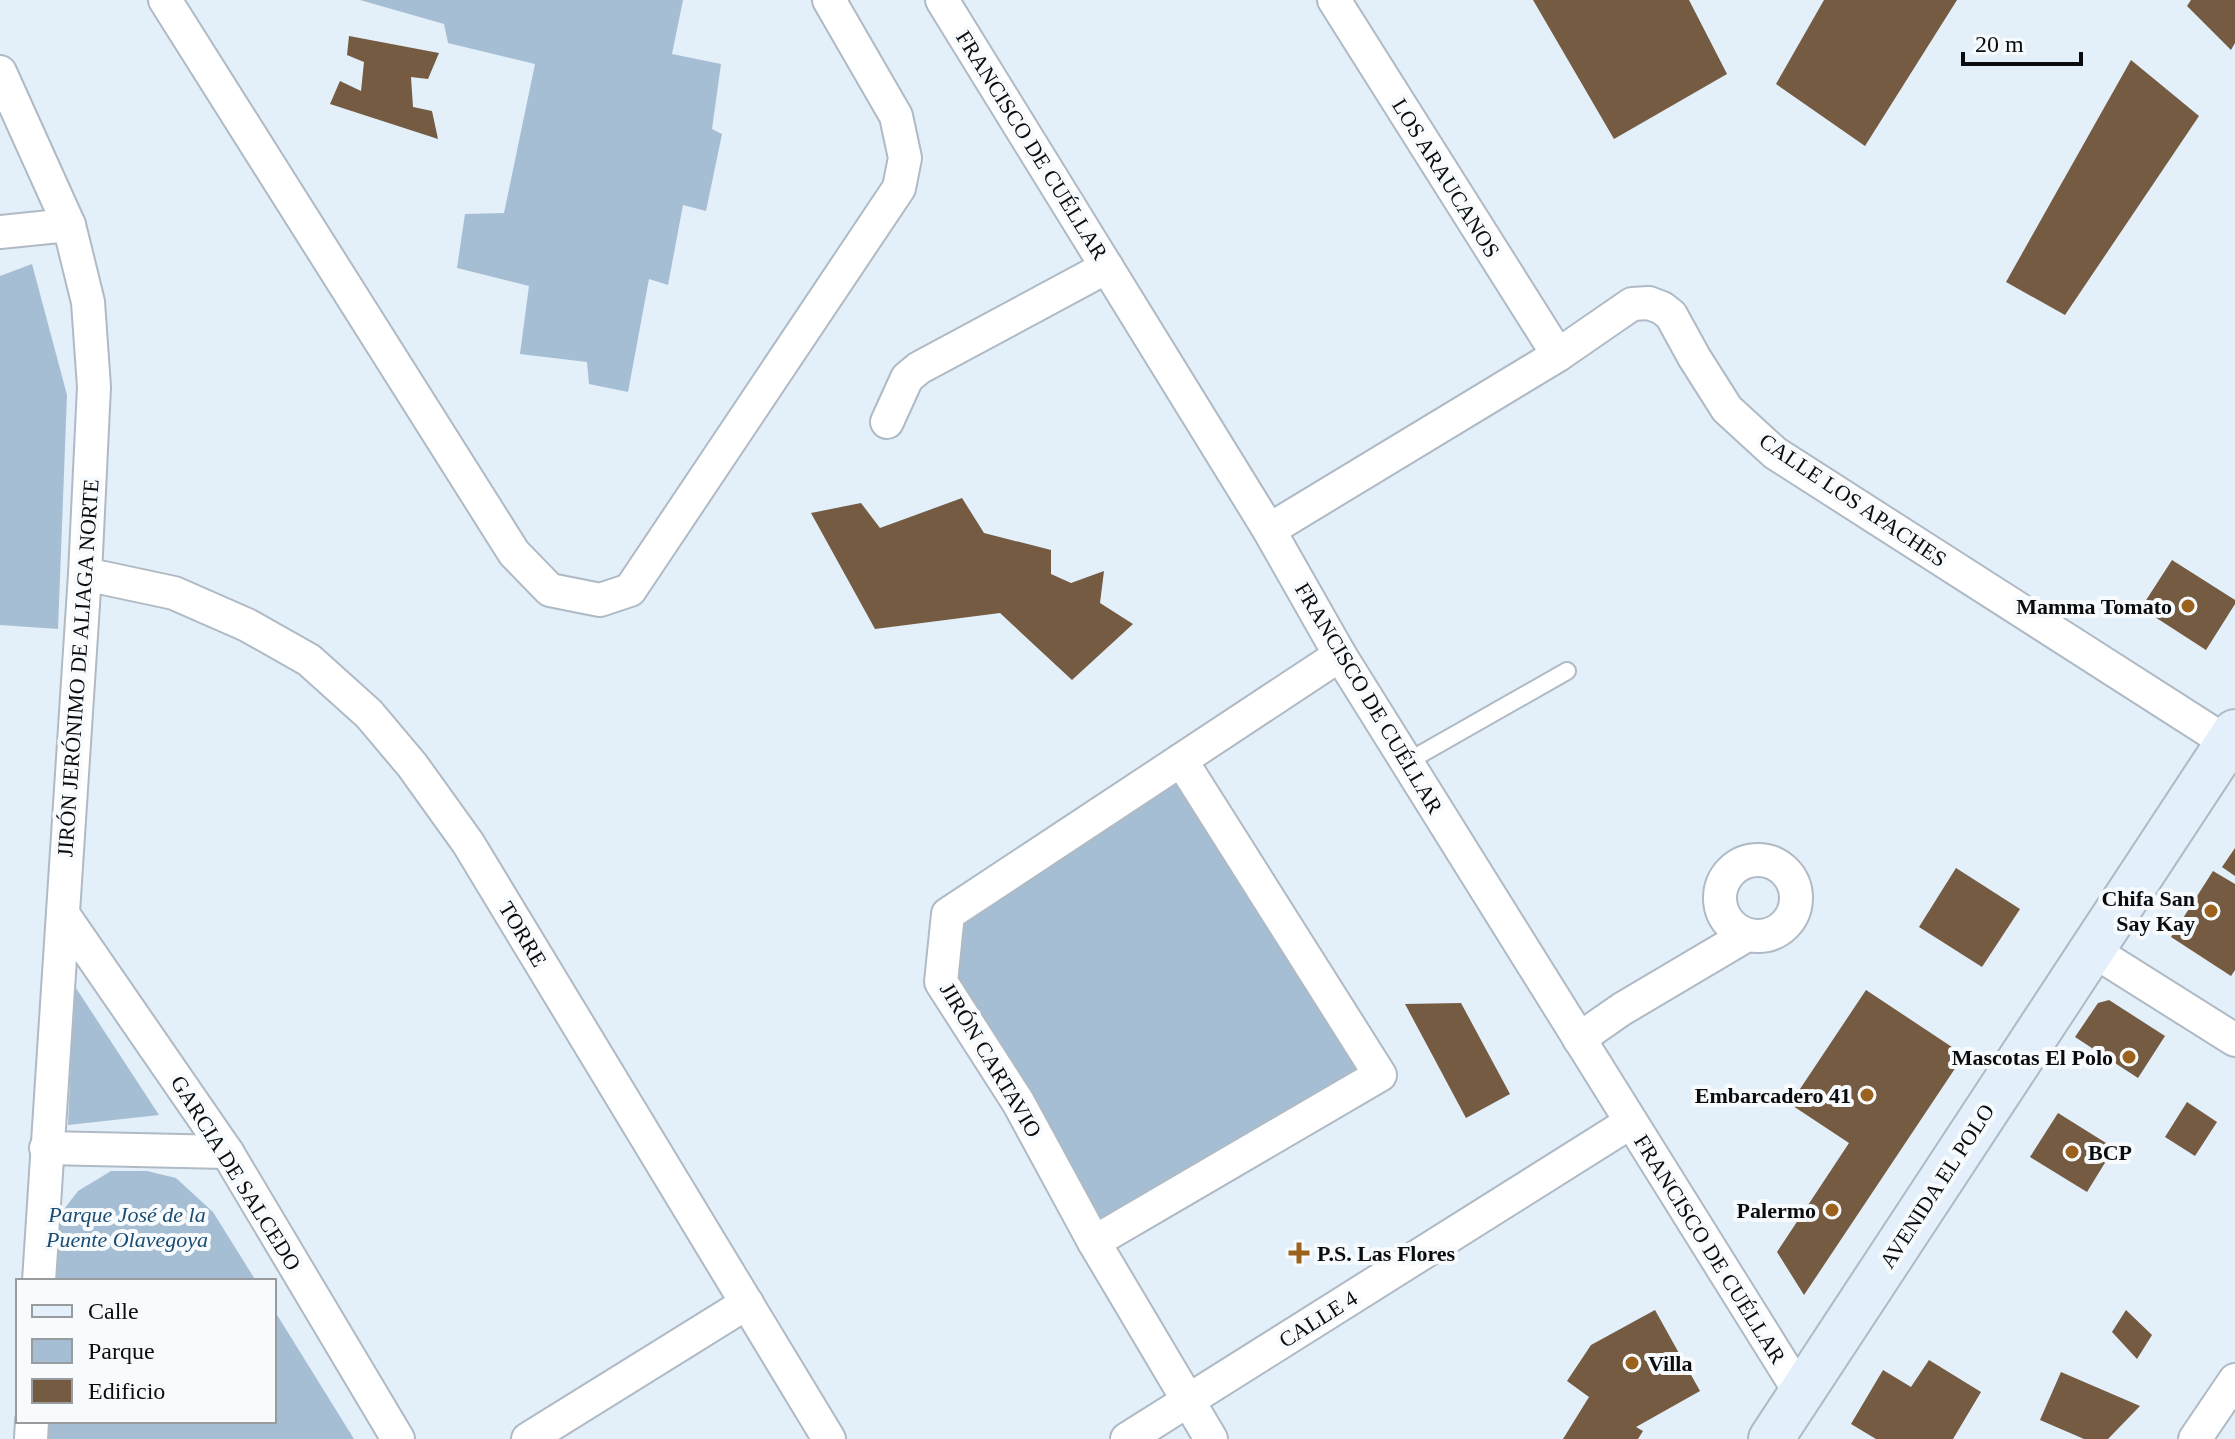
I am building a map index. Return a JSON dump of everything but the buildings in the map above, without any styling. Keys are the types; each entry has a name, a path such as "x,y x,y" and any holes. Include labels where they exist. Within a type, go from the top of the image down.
{"main road":[{"name":"AVENIDA EL POLO","path":"1771,1439 2231,738"}],"street":[{"path":"165,0 514,553 550,590 600,600 630,590 899,188 905,158 896,116 829,0"},
{"name":"FRANCISCO DE CUÉLLAR","path":"942,0 1269,530 1340,655 1801,1394"},
{"name":"LOS ARAUCANOS","path":"1334,0 1558,355"},
{"name":"JIRÓN JERÓNIMO DE ALIAGA NORTE","path":"0,72 69,225 88,302 94,387 85,574 39,1279"},
{"path":"0,232 69,225"},
{"path":"887,422 907,378 919,368 1107,267"},
{"name":"CALLE LOS APACHES","path":"1269,530 1558,355 1632,304 1649,303 1671,315 1727,409 1775,453 2231,738"},
{"name":"TORRE","path":"85,574 174,593 247,625 309,660 369,714 412,765 468,843 829,1439"},
{"name":"JIRÓN CARTAVIO","path":"1211,1439 1094,1242 1018,1102 941,982 948,914 1340,655"},
{"path":"1094,1242 1380,1075 1181,760"},
{"name":"GARCIA DE SALCEDO","path":"63,914 227,1152 398,1439"},
{"path":"1579,1039 1622,1009 1747,935"},
{"path":"2092,950 2235,1040"},
{"name":"CALLE 4","path":"1127,1439 1631,1122"},
{"path":"46,1148 227,1152"},
{"path":"528,1439 747,1303"},
{"path":"2195,1439 2235,1380"}],"lane":[{"path":"1407,762 1567,671"}],"green space":[{"path":"360,0 683,0 672,54 721,64 712,129 722,134 706,211 683,205 668,285 649,279 628,392 589,384 587,362 520,354 529,286 457,268 465,214 504,213 535,64 448,43 444,24"},
{"path":"32,264 67,395 58,629 0,625 0,276"},
{"path":"1181,760 1380,1075 1094,1242 941,982 948,914"},
{"path":"74,985 159,1115 68,1125"},
{"name":"Parque José de la Puente Olavegoya","path":"111,1171 147,1171 176,1178 213,1212 255,1279 48,1279 51,1226 78,1191"},
{"path":"276,1313 354,1439 38,1439 39,1423 276,1423"}],"place":[{"name":"Mamma Tomato","path":"2188,606"},
{"name":"Chifa San Say Kay","path":"2211,911"},
{"name":"Mascotas El Polo","path":"2129,1057"},
{"name":"Embarcadero 41","path":"1867,1095"},
{"name":"BCP","path":"2072,1152"},
{"name":"Palermo","path":"1832,1210"},
{"name":"P.S. Las Flores","path":"1299,1253"},
{"name":"Villa","path":"1632,1363"}]}
